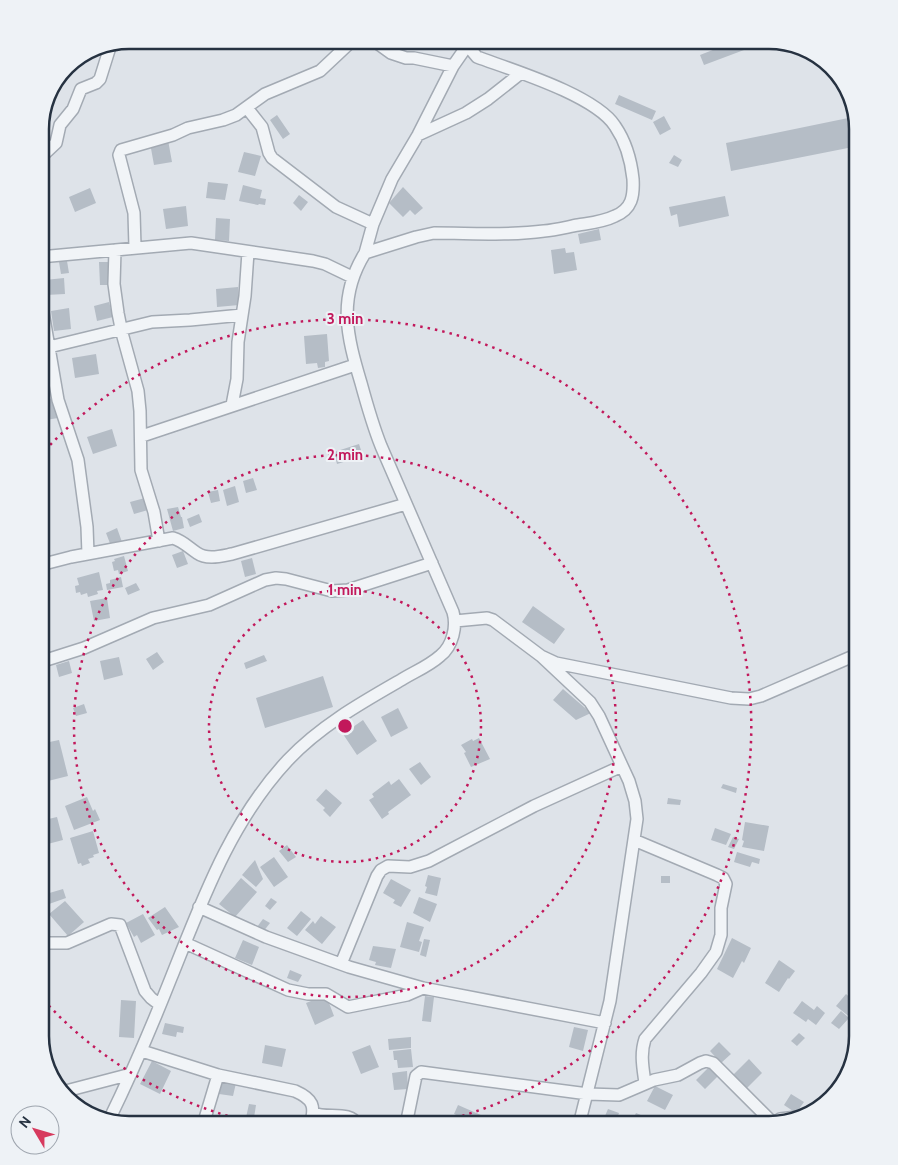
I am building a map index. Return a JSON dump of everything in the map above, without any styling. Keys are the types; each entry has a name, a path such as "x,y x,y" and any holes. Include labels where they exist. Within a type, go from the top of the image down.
{"street":[{"path":"135,247 134,213 119,155 121,150 173,135 188,128 223,120 247,108 265,94 320,72 344,49"},
{"path":"385,49 406,58 453,66"},
{"path":"112,1115 142,1051 216,868 242,822 265,787 314,736 351,709 441,656 453,635 455,621 453,612 373,427 355,365 346,316 352,277 365,253 392,179 418,135 453,66 464,49"},
{"path":"365,253 416,237 434,234 543,231 604,220 626,210 631,202 634,193 632,162 615,125 600,111 574,95 558,87 477,57 471,49"},
{"path":"49,150 56,143 60,125 73,109 81,89 96,83 100,79 109,52"},
{"path":"418,135 466,113 488,100 521,73"},
{"path":"247,108 262,127 272,158 336,207 374,224"},
{"path":"49,256 191,243 313,261 325,264 352,277"},
{"path":"115,250 114,284 121,330 138,391 142,436 141,470 154,512 159,541"},
{"path":"232,405 237,379 238,342 248,252"},
{"path":"88,554 87,527 78,460 60,411 49,347 152,322 242,315"},
{"path":"142,436 355,365"},
{"path":"49,563 173,538 190,546 198,554 214,557 232,554 406,504"},
{"path":"49,659 84,648 153,618 209,605 265,580 286,579 332,591 348,590 432,563"},
{"path":"455,621 487,618 493,620 541,656 590,702 599,716 629,781 635,801 637,819 605,1023 582,1116"},
{"path":"541,656 556,663 591,671 731,698 749,699 849,658"},
{"path":"341,964 381,870 388,866 410,867 429,861 543,802 622,766"},
{"path":"634,840 717,875 723,878 726,884 721,908 721,935 716,952 701,973 645,1039 642,1048 642,1059 646,1084"},
{"path":"199,907 266,937 341,964 423,988 605,1023"},
{"path":"49,943 67,943 111,924 120,925 145,991 160,1005"},
{"path":"185,943 288,990 308,994 326,994 348,1007 407,995 423,988"},
{"path":"142,1051 218,1075 295,1092 309,1099 312,1104 312,1116"},
{"path":"408,1116 416,1076 421,1072 588,1094 619,1095 646,1084 678,1075 706,1061 713,1063 768,1116"},
{"path":"70,1090 131,1074"},
{"path":"206,1116 218,1075"},
{"path":"313,1113 320,1116 349,1116"}],"building":[{"path":"715,49 747,49 704,65 700,55"},
{"path":"619,95 656,111 652,120 615,104"},
{"path":"277,115 290,134 283,139 270,120"},
{"path":"664,116 671,129 660,135 653,122"},
{"path":"848,118 849,148 731,171 726,143"},
{"path":"168,140 172,162 154,165 150,143"},
{"path":"244,152 261,156 255,176 238,172"},
{"path":"674,155 682,160 678,167 669,163"},
{"path":"208,182 228,184 225,200 206,198"},
{"path":"243,185 262,190 260,198 266,199 265,205 239,201"},
{"path":"403,187 423,208 415,215 410,210 403,217 389,203"},
{"path":"90,188 96,203 75,212 69,197"},
{"path":"299,195 308,202 301,211 293,203"},
{"path":"725,196 729,216 679,227 677,214 671,216 669,207"},
{"path":"186,206 188,226 166,229 163,209"},
{"path":"216,218 230,219 229,241 215,240"},
{"path":"599,229 601,240 580,244 578,234"},
{"path":"565,248 566,253 574,252 577,270 554,274 551,250"},
{"path":"67,261 69,273 61,274 59,262"},
{"path":"99,262 111,262 111,285 100,285"},
{"path":"64,278 65,294 49,295 49,280"},
{"path":"238,287 239,305 217,307 216,289"},
{"path":"109,302 113,317 97,321 94,306"},
{"path":"69,308 71,329 54,331 51,311"},
{"path":"327,334 329,361 325,362 325,367 318,368 317,363 306,364 304,336"},
{"path":"96,354 99,374 75,378 72,358"},
{"path":"55,398 58,418 49,420 49,399"},
{"path":"112,429 117,446 93,454 87,437"},
{"path":"359,444 363,456 337,464 334,452"},
{"path":"253,478 257,490 246,493 243,481"},
{"path":"235,486 239,502 227,506 223,490"},
{"path":"218,490 220,501 211,503 208,492"},
{"path":"145,498 148,510 134,514 130,502"},
{"path":"178,507 184,528 173,531 167,509"},
{"path":"199,514 202,522 190,527 187,519"},
{"path":"117,528 122,542 111,546 106,533"},
{"path":"183,551 188,564 177,568 172,555"},
{"path":"124,556 128,571 119,574 118,570 114,571 112,562 115,561 114,559"},
{"path":"252,558 256,574 245,577 241,561"},
{"path":"99,572 103,590 97,591 98,594 88,597 87,593 81,595 80,592 76,593 75,586 79,585 77,578"},
{"path":"121,577 123,587 107,590 106,584 110,583 110,580"},
{"path":"136,583 140,590 128,595 125,588"},
{"path":"107,598 110,618 94,621 90,601"},
{"path":"533,606 565,629 554,644 522,622"},
{"path":"157,652 164,662 153,670 146,659"},
{"path":"264,655 267,661 246,669 244,663"},
{"path":"119,657 123,675 104,680 100,661"},
{"path":"69,661 72,673 59,677 56,665"},
{"path":"323,676 333,707 265,728 256,698"},
{"path":"563,689 591,713 576,720 553,700"},
{"path":"84,704 87,713 76,716 73,708"},
{"path":"398,708 408,728 391,737 381,717"},
{"path":"363,720 377,741 357,755 343,734"},
{"path":"479,738 490,759 471,767 464,753 466,752 461,745 472,739 473,741"},
{"path":"59,740 68,776 49,781 49,742"},
{"path":"420,762 431,777 421,785 409,769"},
{"path":"399,779 411,795 388,812 389,814 382,819 369,800 374,797 372,794 389,781 391,785"},
{"path":"723,784 737,788 736,793 721,788"},
{"path":"326,789 342,803 330,817 323,810 325,808 316,800"},
{"path":"87,797 93,811 95,809 100,820 74,830 65,806"},
{"path":"668,798 681,800 680,805 667,804"},
{"path":"57,817 63,840 49,844 49,819"},
{"path":"745,822 769,826 764,851 742,847"},
{"path":"715,828 731,834 726,845 711,840"},
{"path":"93,831 99,853 88,859 90,863 82,866 81,863 78,864 70,838"},
{"path":"733,837 739,839 734,849 728,847"},
{"path":"287,845 296,857 288,862 279,851"},
{"path":"737,852 760,859 759,864 752,862 750,867 734,862"},
{"path":"274,857 288,877 274,887 260,867"},
{"path":"255,860 263,879 256,887 242,875"},
{"path":"428,875 441,878 437,896 425,893"},
{"path":"661,876 670,876 670,883 661,883"},
{"path":"241,878 257,892 235,917 219,904"},
{"path":"391,879 411,890 401,907 393,903 395,900 383,893"},
{"path":"63,889 66,898 49,904 49,893"},
{"path":"419,897 437,904 430,922 413,913"},
{"path":"271,898 277,902 270,910 265,906"},
{"path":"65,901 84,922 68,936 49,914"},
{"path":"165,907 179,927 162,935 148,918"},
{"path":"301,911 311,919 297,936 287,928"},
{"path":"143,914 155,935 141,943 137,935 134,937 126,923"},
{"path":"321,916 336,927 322,944 305,930 313,921 315,924"},
{"path":"263,919 270,923 263,932 257,927"},
{"path":"407,922 424,927 419,941 422,942 419,952 400,947"},
{"path":"732,938 751,948 744,963 742,961 733,978 717,969"},
{"path":"424,939 430,940 426,957 420,955"},
{"path":"243,940 259,947 252,965 235,958"},
{"path":"373,946 396,949 391,968 375,965 376,962 369,960"},
{"path":"779,960 795,971 779,992 765,983"},
{"path":"290,970 302,975 298,982 287,978"},
{"path":"846,994 849,997 849,1016 836,1006"},
{"path":"326,995 334,1016 315,1025 306,1003"},
{"path":"425,996 434,997 431,1022 422,1021"},
{"path":"121,1000 136,1001 134,1038 119,1037"},
{"path":"802,1001 814,1010 817,1006 825,1013 816,1025 808,1019 806,1022 793,1013"},
{"path":"841,1011 849,1018 839,1029 831,1023"},
{"path":"165,1023 184,1027 183,1033 177,1032 176,1037 162,1034"},
{"path":"574,1027 588,1030 583,1051 569,1047"},
{"path":"799,1033 805,1038 797,1046 791,1041"},
{"path":"411,1037 411,1048 389,1050 388,1039"},
{"path":"719,1042 731,1054 721,1063 710,1051"},
{"path":"265,1045 286,1049 282,1067 262,1063"},
{"path":"370,1045 379,1067 361,1074 352,1052"},
{"path":"411,1049 413,1067 398,1068 397,1060 394,1060 393,1051"},
{"path":"749,1059 762,1073 746,1089 733,1075"},
{"path":"152,1061 171,1071 160,1094 140,1084"},
{"path":"709,1067 718,1076 705,1089 696,1080"},
{"path":"407,1071 408,1089 394,1090 392,1073"},
{"path":"221,1081 236,1083 233,1096 219,1094"},
{"path":"655,1086 673,1095 665,1110 647,1101"},
{"path":"791,1094 804,1102 795,1112 784,1105"},
{"path":"249,1104 256,1105 254,1116 246,1116"},
{"path":"458,1105 483,1116 458,1116 454,1114"},
{"path":"608,1109 619,1113 618,1116 605,1116"}]}
